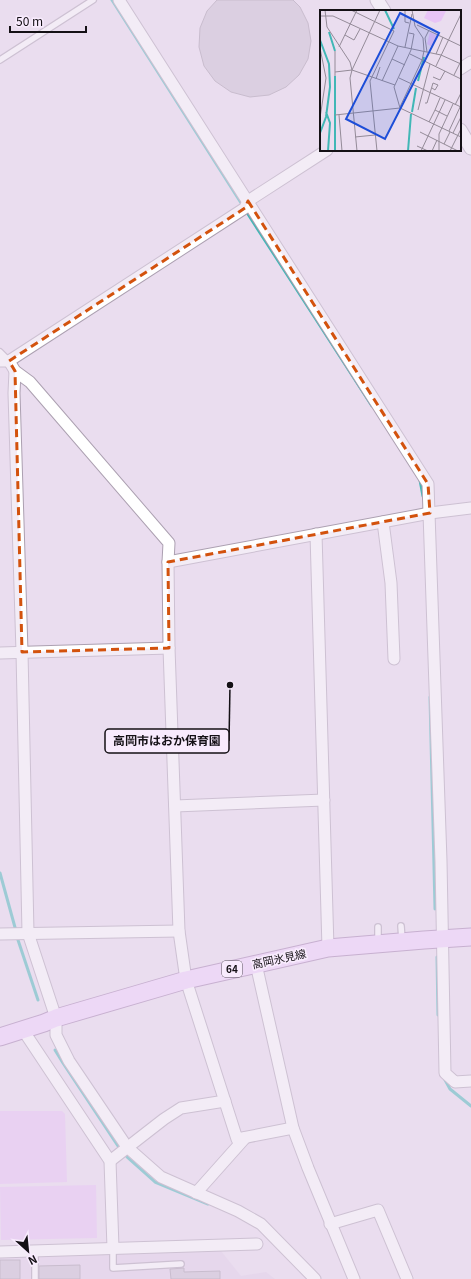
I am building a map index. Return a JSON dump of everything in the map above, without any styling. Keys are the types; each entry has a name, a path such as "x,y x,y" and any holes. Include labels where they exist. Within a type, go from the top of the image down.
{"main road":[{"name":"高岡氷見線","path":"0,1037 56,1018 186,980 328,948 378,935 401,934 442,939 471,937"}],"street":[{"path":"119,0 246,205 428,484 443,861 444,919 442,939 446,1072 455,1082 471,1081"},
{"path":"377,0 383,10"},
{"path":"461,68 471,62"},
{"path":"461,132 471,148"},
{"path":"293,1128 237,1139 186,980 179,931 169,648 169,543 30,382 15,371 5,361 233,216 246,205 326,151"},
{"path":"15,371 14,393 22,652 14,934 56,1018 56,1035 60,1044 69,1061 126,1147 161,1177 238,1211 261,1224 315,1279"},
{"path":"168,562 429,513 471,508"},
{"path":"383,522 391,582 394,659"},
{"path":"316,534 328,948"},
{"path":"0,653 169,648"},
{"path":"175,806 324,800"},
{"path":"14,934 179,931"},
{"path":"256,964 293,1128 330,1224 354,1279"},
{"path":"24,1030 110,1161 113,1248"},
{"path":"110,1161 126,1147 181,1108 225,1101"},
{"path":"196,1193 245,1138"},
{"path":"330,1224 378,1210 407,1279"},
{"path":"0,1252 257,1244"}],"lane":[{"path":"0,60 93,0"},
{"path":"0,352 5,361"},
{"path":"113,1248 113,1268 181,1264"},
{"path":"35,1251 35,1279"}],"highlighted area":[{"path":"248,201 428,484 430,513 168,562 169,648 22,652 15,371 9,361 245,208"}],"shaded area":[{"path":"0,1111 62,1111 65,1114 67,1182 0,1184"},
{"path":"96,1185 97,1238 1,1240 0,1187"},
{"path":"221,1251 241,1276 266,1272 275,1279 0,1279 0,1256"}],"building":[{"path":"217,0 293,0 300,7 308,23 311,41 308,59 299,75 286,87 269,95 250,97 231,92 215,81 204,66 199,47 200,28 207,11"},
{"path":"0,1260 20,1260 20,1279 0,1279"},
{"path":"80,1265 80,1279 39,1279 39,1266"},
{"path":"184,1268 184,1272 220,1271 220,1279 171,1279 170,1269"}],"waterway":[{"path":"112,0 243,206"},
{"path":"246,211 372,406"},
{"path":"420,480 423,496"},
{"path":"430,697 435,909"},
{"path":"0,873 16,931"},
{"path":"17,937 38,1000"},
{"path":"437,957 438,1015"},
{"path":"55,1050 118,1146"},
{"path":"444,1078 450,1089 471,1106"},
{"path":"127,1157 155,1182 208,1204"}],"place":[{"name":"高岡市はおか保育園","path":"230,685"}]}
